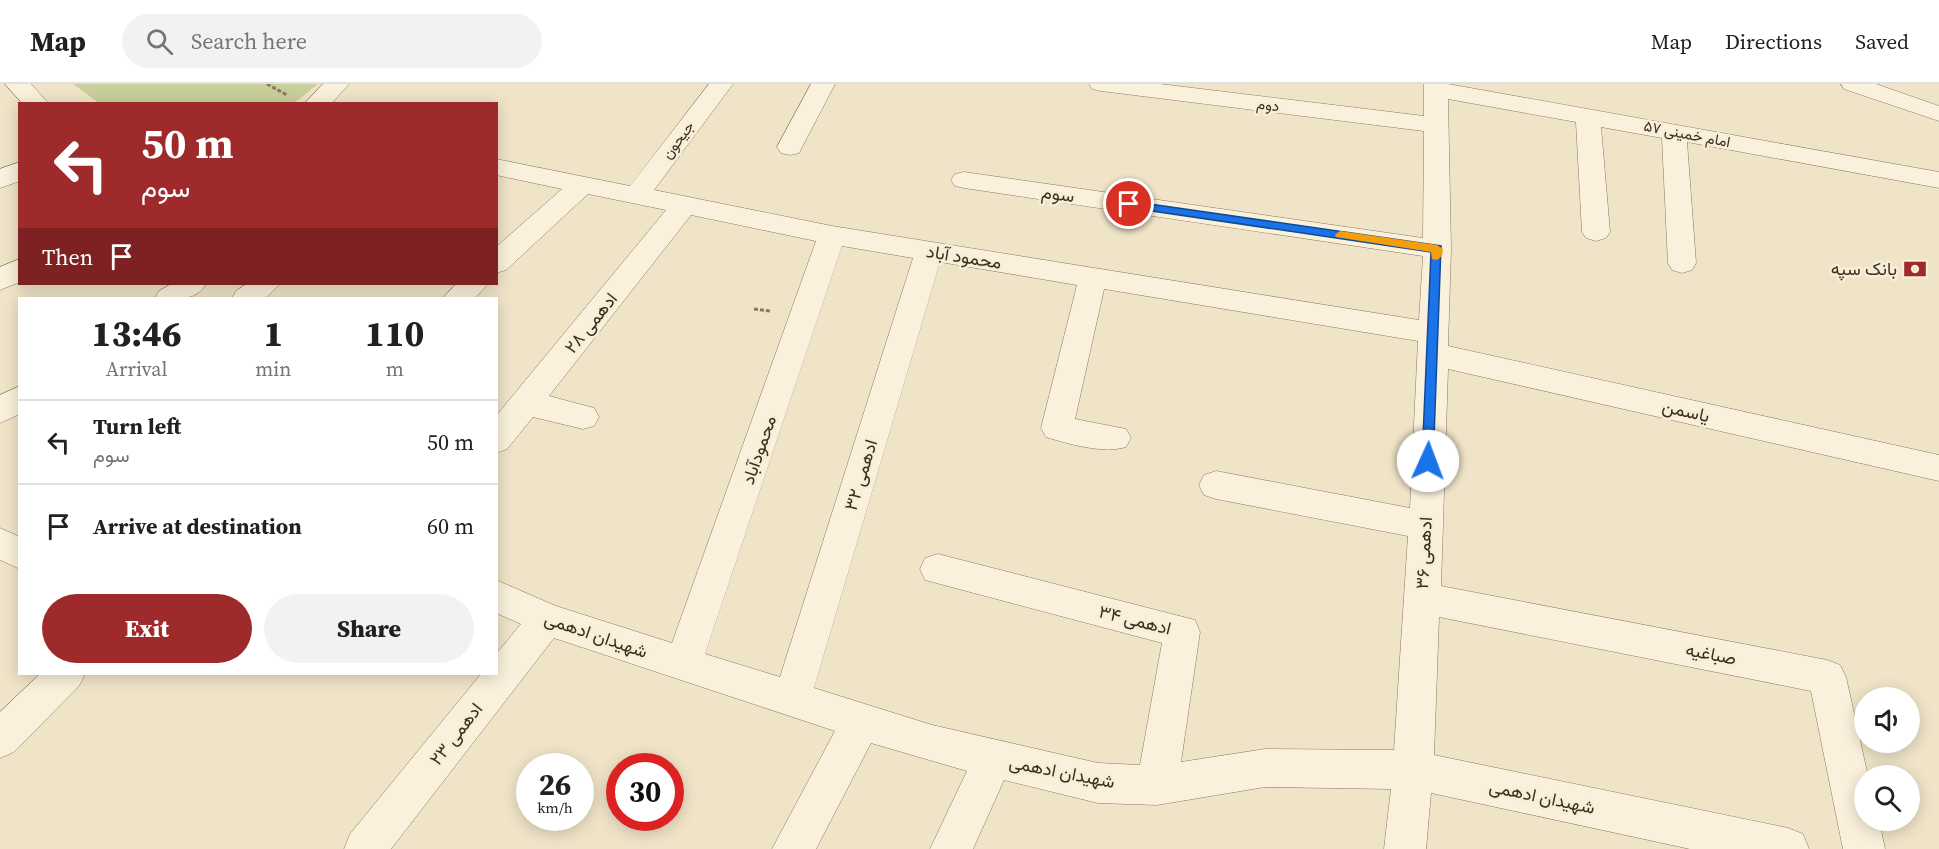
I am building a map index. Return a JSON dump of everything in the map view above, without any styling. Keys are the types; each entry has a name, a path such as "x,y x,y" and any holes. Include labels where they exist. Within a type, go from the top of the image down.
{"street":[{"path":"318,102 337,84"},
{"name":"جیحون","path":"636,196 721,84"},
{"path":"790,147 824,84"},
{"name":"دوم","path":"1101,84 1435,125"},
{"path":"1853,84 1939,114"},
{"name":"ادهمی ۳۶","path":"1405,849 1413,770 1426,525 1437,249 1436,86"},
{"name":"امام خمینی ۵۷","path":"1436,86 1939,180"},
{"path":"1588,116 1596,232"},
{"path":"1674,132 1682,263"},
{"name":"محمود آباد","path":"498,167 832,235 1093,277 1433,343"},
{"path":"0,180 18,171"},
{"name":"سوم","path":"964,180 1437,249"},
{"path":"498,261 582,185"},
{"name":"ادهمی ۲۸","path":"498,438 684,205"},
{"name":"محمودآباد","path":"683,664 832,235"},
{"name":"ادهمی ۳۲","path":"792,699 929,251"},
{"path":"0,280 18,269"},
{"path":"1093,277 1057,428 1114,438"},
{"path":"171,297 190,285"},
{"path":"247,297 265,285"},
{"path":"458,297 473,285"},
{"name":"یاسمن","path":"1433,343 1939,468"},
{"path":"0,411 18,399"},
{"path":"527,403 583,417"},
{"path":"1216,484 1426,525"},
{"path":"0,543 18,553"},
{"name":"ادهمی ۳۴","path":"938,569 1182,632 1157,785"},
{"name":"شهیدان ادهمی","path":"498,597 548,619 862,721 993,759 1098,783 1157,785 1265,768 1413,770 1788,849"},
{"name":"صباغیه","path":"1422,598 1827,677 1864,849"},
{"name":"ادهمی ۲۳","path":"364,849 548,619"},
{"path":"0,739 65,675"},
{"path":"793,849 862,721"},
{"path":"951,849 993,759"}],"green space":[{"path":"73,84 318,84 296,102 98,102"}],"slow traffic":[{"path":"1340,235 1437,249 1437,256"}],"place":[{"name":"بانک سپه","path":"1915,269"}],"route":[{"path":"1129,204 1437,249 1428,461"}]}
